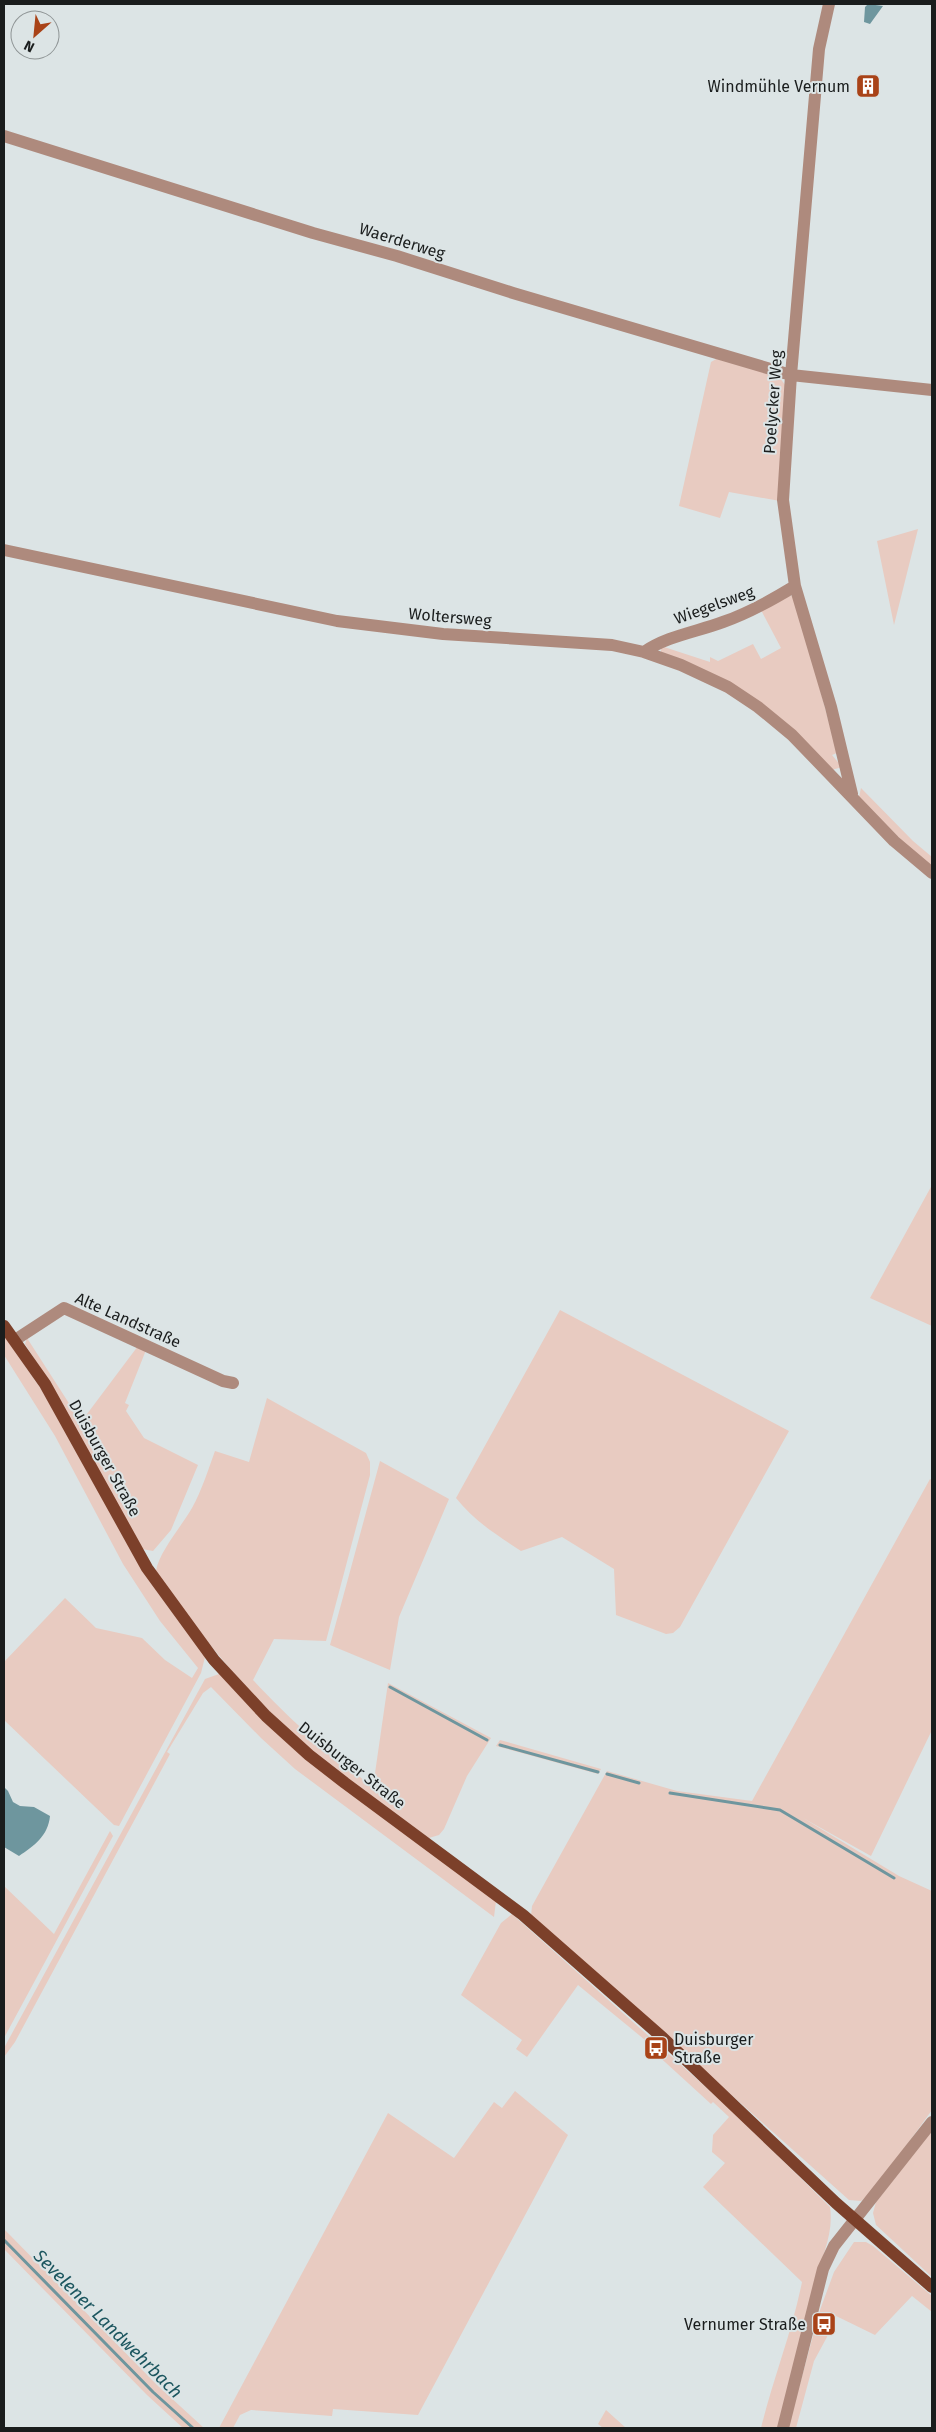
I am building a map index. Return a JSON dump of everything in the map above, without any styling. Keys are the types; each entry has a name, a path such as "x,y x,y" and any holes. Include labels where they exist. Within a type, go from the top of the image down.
{"main road":[{"name":"Duisburger Straße","path":"4,1326 15,1340 64,1418 147,1568 214,1660 266,1716 338,1777 523,1915 662,2038 854,2219 932,2287"}],"street":[{"name":"Poelycker Weg","path":"829,4 818,49 791,375 783,500 795,586 831,707 852,796"},
{"name":"Waerderweg","path":"4,136 313,233 397,256 513,293 791,375 932,390"},
{"name":"Woltersweg","path":"4,550 337,622 443,634 612,645 644,652 680,665 728,687 758,707 792,734 894,840 932,873"},
{"name":"Wiegelsweg","path":"644,652 658,643 722,623 758,609 795,586"},
{"name":"Alte Landstraße","path":"15,1340 64,1308 223,1381 233,1383"},
{"path":"783,2428 823,2269 834,2246 932,2122"}],"shaded area":[{"path":"718,358 779,377 786,386 780,501 729,492 720,518 679,506 711,362"},
{"path":"918,529 894,625 877,541"},
{"path":"790,595 796,599 837,753 832,755 842,767 832,770 804,740 661,653 661,646 710,662 710,657 718,661 753,644 761,659 781,648 761,610"},
{"path":"861,788 913,841 932,857 932,867 900,839 859,797"},
{"path":"932,1185 932,1326 870,1298"},
{"path":"560,1310 789,1431 680,1627 673,1633 666,1634 616,1615 614,1569 562,1537 521,1551 478,1521 456,1498"},
{"path":"4,1335 43,1392 143,1572 205,1657 201,1673 119,1826 114,1825 4,1720 4,1662 65,1598 96,1628 142,1638 165,1660 192,1678 198,1668 160,1621 123,1564 55,1436 4,1355"},
{"path":"27,1338 81,1422 138,1346 146,1350 125,1403 129,1405 126,1411 144,1438 198,1465 171,1530 153,1551 142,1549 53,1388 25,1344"},
{"path":"267,1398 366,1453 370,1462 370,1475 326,1641 274,1639 253,1680 310,1736 373,1787 388,1683 491,1738 467,1776 444,1829 439,1835 429,1838 368,1795 288,1729 246,1687 208,1643 156,1571 161,1556 196,1501 215,1451 249,1462"},
{"path":"380,1461 449,1499 399,1617 390,1670 330,1645"},
{"path":"930,1479 932,1480 932,1730 871,1856 803,1818 899,1876 932,1891 932,2110 875,2189 861,2201 849,2200 531,1916 532,1906 607,1771 677,1791 752,1801"},
{"path":"219,1674 496,1901 494,1917 295,1769 261,1738 211,1687 203,1693 167,1752 170,1754 15,2042 4,2057 4,2048 205,1679"},
{"path":"500,1740 601,1769 598,1774 496,1746"},
{"path":"110,1831 113,1836 4,2038 4,1886 54,1934"},
{"path":"512,1914 727,2106 830,2207 829,2236 815,2282 778,2428 761,2428 802,2282 703,2187 725,2163 712,2152 713,2135 729,2117 713,2102 711,2104 654,2052 656,2049 578,1985 527,2057 516,2049 522,2040 461,1995 501,1923"},
{"path":"515,2091 568,2135 418,2415 333,2409 332,2416 251,2410 240,2415 233,2428 219,2428 388,2113 454,2158 494,2102 502,2108"},
{"path":"932,2130 932,2277 876,2225 873,2213 876,2202"},
{"path":"4,2229 157,2385 204,2428 183,2428 147,2395 4,2249"},
{"path":"854,2242 866,2242 873,2246 932,2296 932,2312 912,2296 875,2335 832,2314 827,2337 814,2361 796,2428 788,2428 820,2310 834,2272"},
{"path":"606,2410 626,2428 603,2428 598,2424"}],"water":[{"path":"868,4 883,6 870,24 864,22 865,7"},
{"path":"4,1787 13,1802 20,1806 34,1807 50,1816 43,1835 35,1844 19,1856 4,1847"}],"waterway":[{"path":"390,1687 487,1740"},
{"path":"500,1745 598,1772"},
{"path":"607,1774 639,1783"},
{"path":"670,1793 780,1810 894,1878"},
{"name":"Sevelener Landwehrbach","path":"4,2240 153,2392 193,2428"}],"place":[{"name":"Windmühle Vernum","path":"868,86"},
{"name":"Duisburger Straße","path":"656,2048"},
{"name":"Vernumer Straße","path":"824,2324"}]}
